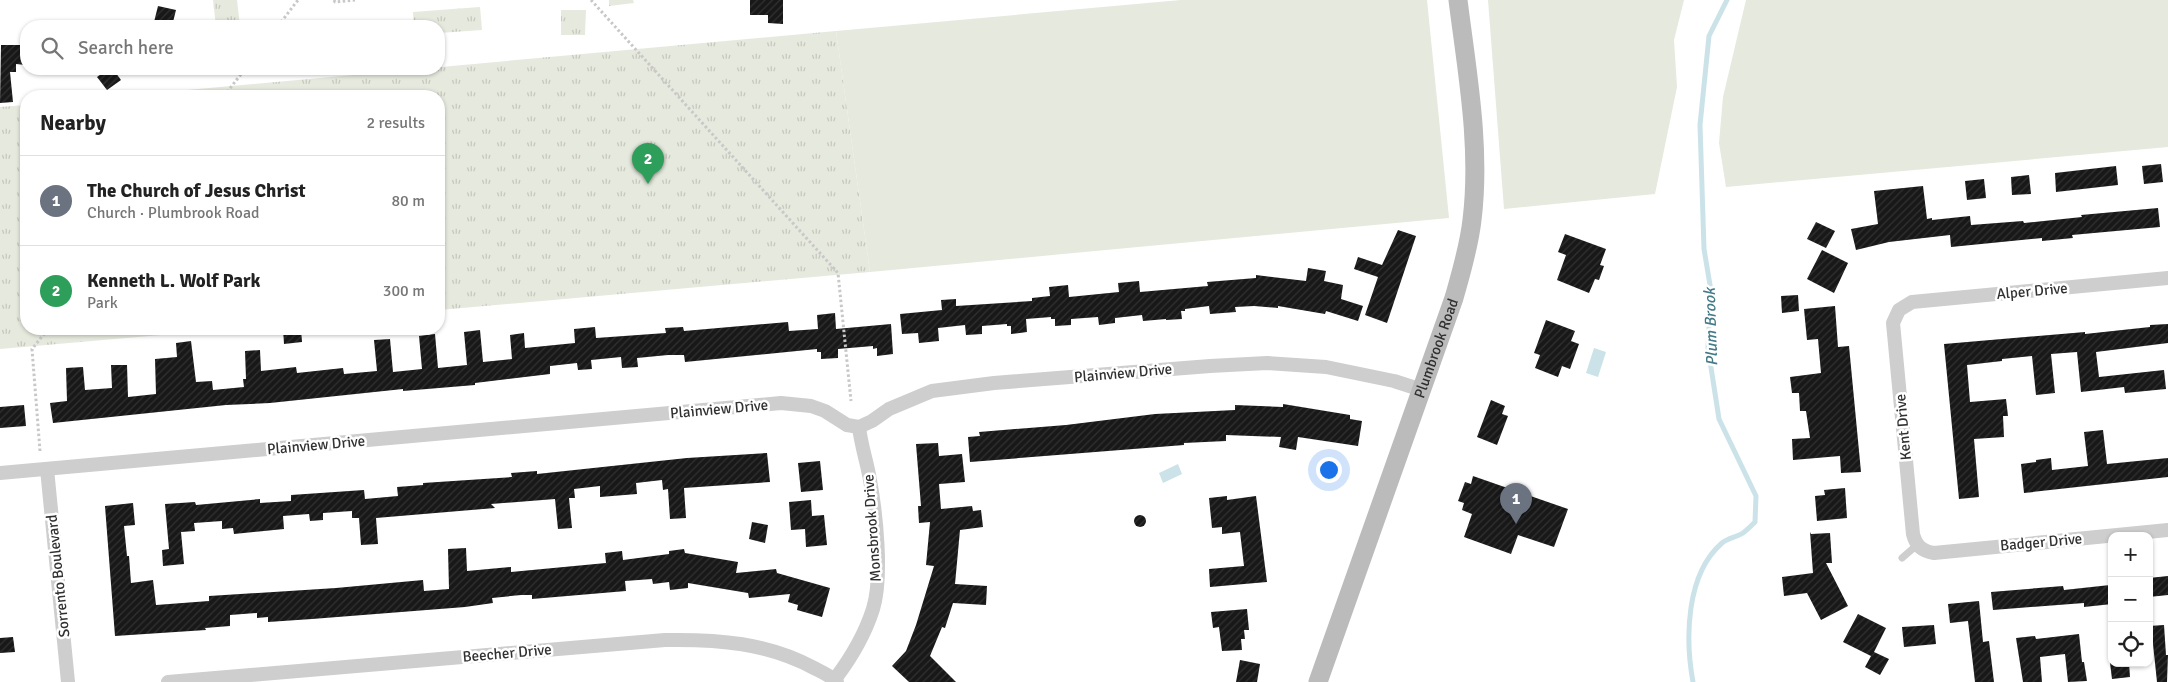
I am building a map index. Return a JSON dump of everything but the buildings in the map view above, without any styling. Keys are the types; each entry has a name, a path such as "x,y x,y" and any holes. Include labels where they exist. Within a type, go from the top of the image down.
{"street":[{"name":"Plumbrook Road","path":"1318,682 1422,390 1466,257 1472,220 1475,160 1472,117 1458,0"},
{"name":"Alper Drive","path":"1899,310 1912,302 2168,278"},
{"name":"Kent Drive","path":"1899,310 1893,323 1913,534 1917,545"},
{"name":"Plainview Drive","path":"0,474 781,403 811,406 830,413 848,425 859,428 889,409 932,391 994,383 1210,366 1267,363 1308,365 1385,380 1422,390"},
{"name":"Monsbrook Drive","path":"836,681 864,632 873,608 876,590 877,555 873,493 859,428"},
{"name":"Sorrento Boulevard","path":"47,469 68,682"},
{"name":"Badger Drive","path":"1917,545 1922,550 1934,553 2168,530"},
{"name":"Beecher Drive","path":"168,682 297,676 656,640 699,639 730,641 782,652 836,681"}],"lane":[{"path":"1902,558 1917,545"}],"path":[{"path":"283,20 298,0"},
{"path":"334,0 335,2 355,0"},
{"path":"591,0 838,273 851,401"},
{"path":"229,90 240,75"},
{"path":"40,451 32,349 43,335"}],"green space":[{"path":"213,0 237,0 239,20 215,20"},
{"path":"609,0 633,0 634,3 609,6"},
{"path":"1181,0 1427,0 1449,218 870,272 836,31"},
{"path":"1488,0 1684,0 1674,40 1677,87 1655,194 1504,209"},
{"path":"1746,0 2168,0 2168,147 1726,187 1719,143 1723,97"},
{"path":"480,7 482,30 445,33 445,20 414,20 413,12"},
{"path":"561,10 586,10 585,35 561,35"},
{"path":"836,31 870,272 445,309 445,90 187,90 352,75 445,75 445,67"},
{"path":"20,105 20,335 161,335 0,349 0,107"}],"water":[{"path":"1594,348 1606,352 1598,377 1586,373"},
{"path":"1178,464 1182,474 1163,483 1159,473"}],"waterway":[{"name":"Plum Brook","path":"1693,682 1690,665 1689,627 1695,589 1701,572 1710,556 1722,543 1743,533 1755,522 1756,496 1719,419 1708,348 1711,291 1704,249 1700,125 1709,36 1727,0"}],"place":[{"name":"Kenneth L. Wolf Park","path":"648,184"},
{"name":"The Church of Jesus Christ","path":"1516,524"}]}
